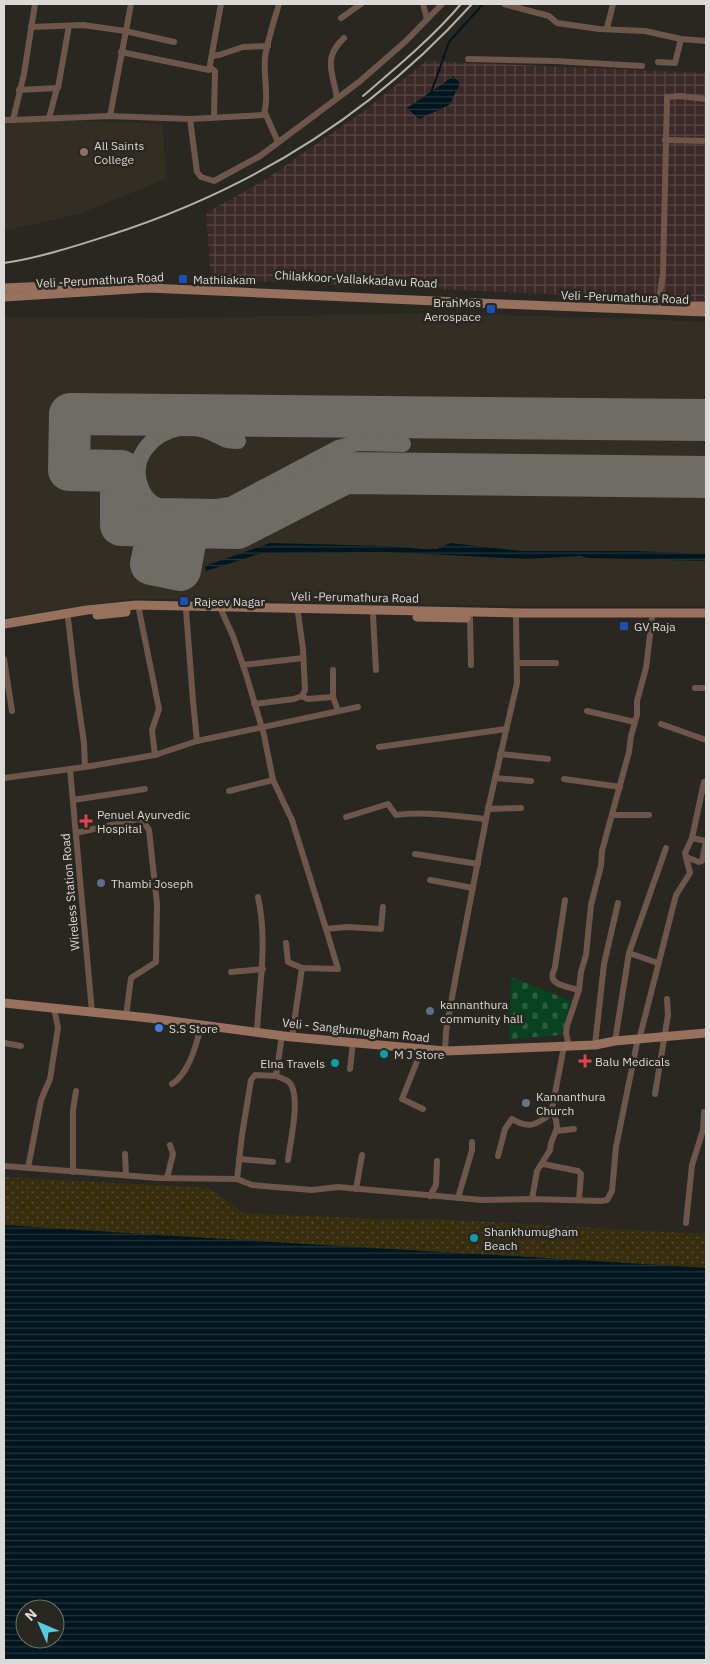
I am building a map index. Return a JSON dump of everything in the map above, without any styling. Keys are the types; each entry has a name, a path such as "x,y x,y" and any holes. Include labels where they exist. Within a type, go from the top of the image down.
{"main road":[{"name":"Chilakkoor-Vallakkadavu Road","path":"4,288 140,282 706,306"},
{"name":"Veli -Perumathura Road","path":"4,297 149,288 706,312"},
{"name":"Veli -Perumathura Road","path":"4,624 87,610 136,605 523,613 706,613"},
{"path":"4,628 139,610 470,618 706,618"},
{"name":"Veli - Sanghumugham Road","path":"4,1003 292,1037 445,1051 595,1045 615,1041 706,1033"}],"street":[{"path":"13,120 24,74 35,4"},
{"path":"110,116 131,4"},
{"path":"121,52 209,70 221,4"},
{"path":"278,4 265,58 264,81 265,113 278,142"},
{"path":"340,18 361,4"},
{"path":"423,4 427,19"},
{"path":"190,118 197,172 201,176 214,181 260,156 358,82 406,41 442,4"},
{"path":"504,4 549,16 558,23 599,29 645,31 681,39 706,41"},
{"path":"607,28 613,4"},
{"path":"31,28 83,25 125,31 174,42"},
{"path":"49,118 59,86 69,26"},
{"path":"337,98 332,81 332,52 344,38"},
{"path":"658,62 675,63 681,39"},
{"path":"212,56 243,47 268,46"},
{"path":"468,59 642,66"},
{"path":"210,67 215,70 214,118"},
{"path":"19,90 57,88"},
{"path":"658,305 663,274 667,97 680,96 706,99"},
{"path":"4,120 110,116 214,118 260,116 265,113"},
{"path":"666,140 706,141"},
{"path":"139,610 159,706 152,730 155,755"},
{"path":"186,610 192,701 197,741"},
{"path":"222,612 243,665 262,727 273,780 292,820 338,969 302,968 288,962 286,943"},
{"path":"254,704 294,699 302,696 305,690 298,613"},
{"path":"373,616 376,670"},
{"path":"68,618 84,743 85,767"},
{"path":"470,618 471,664"},
{"path":"445,1051 446,1032 486,819 517,683 516,618"},
{"path":"532,1198 538,1171 550,1150 556,1131 557,1124 552,1113 552,1105 566,1046 567,1026 579,990 581,972 586,955 591,905 598,879 602,851 620,787 635,722 637,701 646,668 652,619"},
{"path":"243,665 303,658"},
{"path":"4,659 12,711"},
{"path":"517,663 556,663"},
{"path":"332,670 333,697 338,711"},
{"path":"696,688 706,688"},
{"path":"302,696 307,699 333,697"},
{"path":"4,778 155,755 197,741 358,707"},
{"path":"587,711 635,722"},
{"path":"661,724 706,740"},
{"path":"379,746 506,729"},
{"path":"500,754 548,759"},
{"name":"Wireless Station Road","path":"70,769 92,1012"},
{"path":"495,778 531,781"},
{"path":"564,779 620,787"},
{"path":"229,791 273,780"},
{"path":"4,1166 167,1178 237,1179 259,1186 312,1190 338,1187 482,1200 532,1198 607,1200 610,1196 619,1131 637,1043 676,895 690,873 685,853 692,838 706,781"},
{"path":"73,800 145,789"},
{"path":"346,817 388,804 396,816 405,814 450,815 486,819"},
{"path":"488,809 521,808"},
{"path":"612,815 649,814"},
{"path":"76,833 138,819 143,821 148,830 156,904 156,962 131,978 126,1016"},
{"path":"686,857 699,862 702,861 706,841 692,838"},
{"path":"615,1041 628,953 666,848"},
{"path":"416,854 478,864"},
{"path":"430,880 473,888"},
{"path":"257,1032 263,969 262,917 258,897"},
{"path":"565,900 552,976 553,980 558,984 579,990"},
{"path":"595,1045 604,964 618,903"},
{"path":"326,929 348,927 381,929 383,907"},
{"path":"628,953 658,963"},
{"path":"292,1037 302,968"},
{"path":"232,972 263,969"},
{"path":"655,1094 665,1037 668,999"},
{"path":"28,1168 41,1100 50,1079 58,1028 54,1008"},
{"path":"172,1084 179,1079 197,1045 201,1025"},
{"path":"276,1076 282,1035"},
{"path":"350,1069 353,1042"},
{"path":"4,1043 21,1046"},
{"path":"422,1049 402,1099 424,1109"},
{"path":"237,1179 252,1077 255,1075 276,1076 288,1082 294,1094 295,1106 288,1160"},
{"path":"73,1172 73,1110 76,1092"},
{"path":"686,1222 692,1165 703,1130 704,1112 706,1112"},
{"path":"498,1156 505,1129 512,1118 521,1125 536,1125 552,1113"},
{"path":"556,1131 574,1129"},
{"path":"458,1198 472,1150 472,1142"},
{"path":"167,1178 172,1154 170,1145"},
{"path":"125,1154 126,1175"},
{"path":"356,1189 362,1156"},
{"path":"239,1159 273,1162"},
{"path":"430,1196 436,1185 438,1161"},
{"path":"543,1164 578,1171 581,1174 579,1200"}],"shaded area":[{"path":"426,61 706,73 706,301 211,279 206,213 263,181 364,111"},
{"name":"All Saints College","path":"4,118 163,124 166,179 79,214 4,231"},
{"path":"432,313 706,322 706,606 513,606 130,599 4,618 4,317 172,318"}],"sand":[{"path":"4,1177 209,1188 243,1213 376,1219 438,1219 706,1234 706,1268 4,1225"}],"green space":[{"path":"511,977 571,1001 561,1035 509,1039"}],"water":[{"path":"454,76 460,84 449,105 419,119 407,108"},
{"path":"270,543 437,549 451,543 522,551 636,551 706,554 706,561 588,558 580,556 527,559 385,552 262,553 206,571 205,566"},
{"path":"4,1225 706,1268 706,1660 4,1660"}],"waterway":[{"path":"431,93 449,42 483,4"}],"taxiway":[{"path":"238,441 227,440 198,428 188,427 169,431 152,442 140,458 138,478 142,491 151,502 159,506 217,507 230,505 338,448 357,443 403,444"}],"runway":[{"path":"706,420 70,414 69,470 121,471 121,525 159,526 151,564 180,570 188,527 237,528 345,473 706,477"}],"railway":[{"path":"363,96 426,40 461,4"},
{"path":"4,263 71,247 162,217 260,171 306,144 351,114 434,44 472,4"}],"place":[{"name":"All Saints College","path":"84,152"},
{"name":"Mathilakam","path":"183,279"},
{"name":"BrahMos Aerospace","path":"491,309"},
{"name":"Rajeev Nagar","path":"184,601"},
{"name":"GV Raja","path":"624,626"},
{"name":"Penuel Ayurvedic Hospital","path":"86,821"},
{"name":"Thambi Joseph","path":"101,883"},
{"name":"kannanthura community hall","path":"430,1011"},
{"name":"S.S Store","path":"159,1028"},
{"name":"M J Store","path":"384,1054"},
{"name":"Balu Medicals","path":"585,1061"},
{"name":"Elna Travels","path":"335,1063"},
{"name":"Kannanthura Church","path":"526,1103"},
{"name":"Shankhumugham Beach","path":"474,1238"}]}
